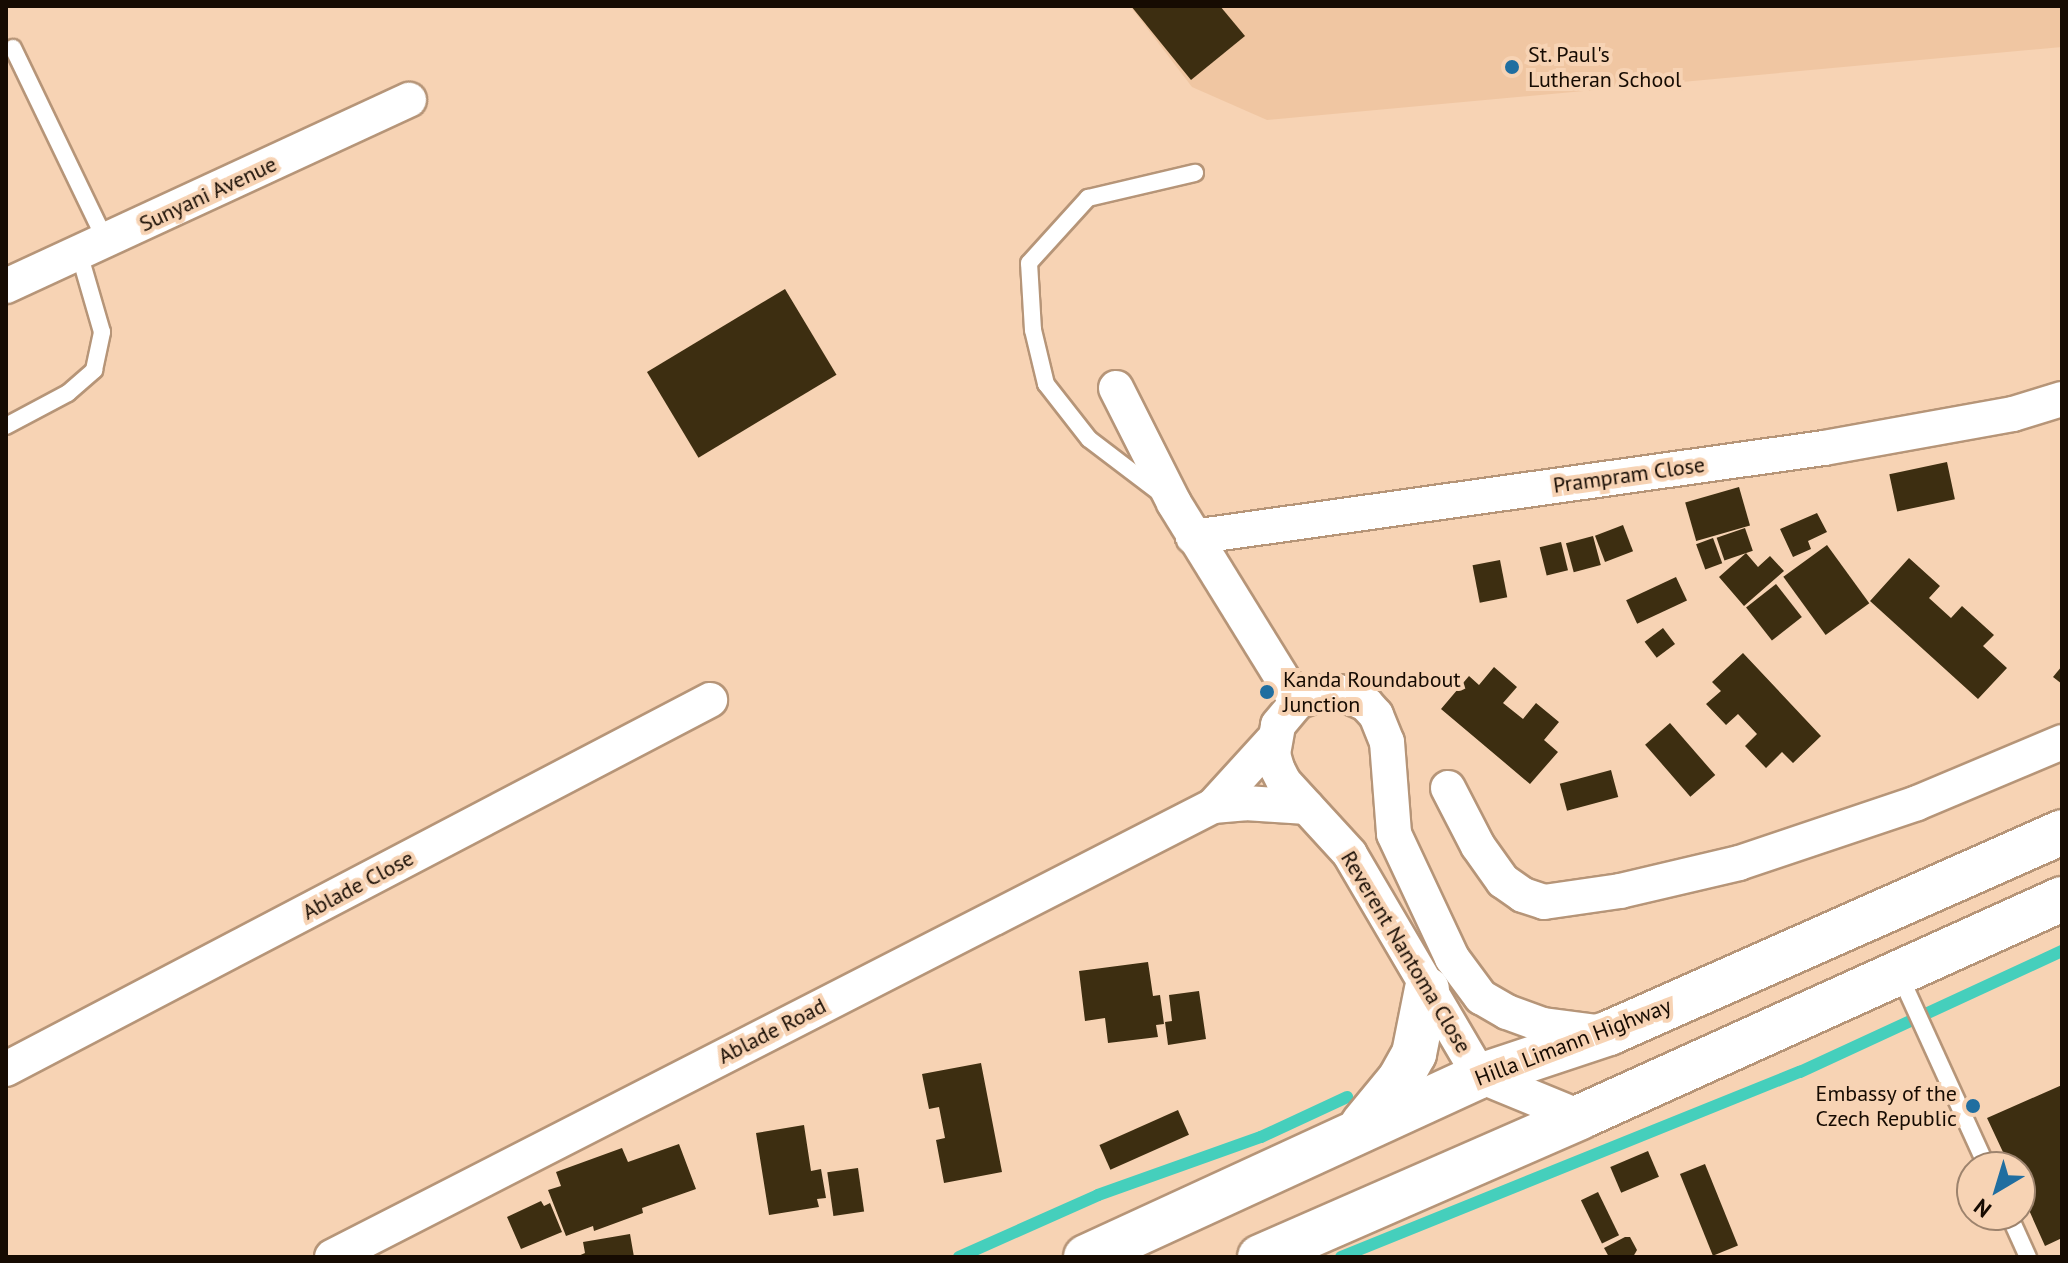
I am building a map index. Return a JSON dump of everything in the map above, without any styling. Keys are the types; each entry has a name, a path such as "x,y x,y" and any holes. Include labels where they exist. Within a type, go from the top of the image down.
{"main road":[{"name":"Hilla Limann Highway","path":"1086,1257 1480,1076 1609,1033 2062,832"},
{"path":"1260,1257 1580,1117 2062,899"},
{"path":"1356,1132 1400,1079 1414,1054 1427,989"}],"street":[{"name":"Sunyani Avenue","path":"6,286 409,100"},
{"path":"1116,388 1193,537 1297,702 1278,725 1274,739"},
{"name":"Prampram Close","path":"1193,537 1824,448 2013,414 2062,399"},
{"name":"Reverent Nantoma Close","path":"1297,702 1324,692 1339,692 1366,704 1376,715 1387,742 1394,834 1452,958 1481,997 1507,1012 1543,1025 1609,1033"},
{"name":"Ablade Close","path":"6,1069 710,700"},
{"name":"Reverent Nantoma Close","path":"1274,739 1277,768 1350,854 1480,1076 1580,1117"},
{"name":"Ablade Road","path":"332,1257 1213,806 1274,739"},
{"path":"1448,788 1478,846 1503,881 1523,895 1544,902 1620,891 1739,863 1917,803 2062,742"},
{"name":"Ablade Road","path":"1213,806 1245,803 1307,807"}],"lane":[{"path":"6,426 68,393 94,370 102,332 93,247 13,48"},
{"path":"1174,503 1089,439 1046,384 1033,330 1029,263 1088,198 1195,173"},
{"path":"1898,973 1980,1151"},
{"path":"2016,1231 2028,1257"}],"shaded area":[{"name":"St. Paul's Lutheran School","path":"1130,6 2062,6 2062,47 1267,120 1192,87"}],"building":[{"path":"1131,6 1220,6 1245,36 1191,80"},
{"path":"785,289 837,375 698,458 647,372"},
{"path":"1947,462 1955,499 1897,511 1889,474"},
{"path":"1739,487 1750,525 1696,541 1685,502"},
{"path":"1817,513 1827,532 1808,541 1811,549 1793,557 1780,529"},
{"path":"1623,525 1633,551 1605,562 1595,536"},
{"path":"1745,528 1753,551 1724,560 1717,538"},
{"path":"1593,536 1601,565 1574,572 1566,543"},
{"path":"1713,538 1722,563 1705,570 1696,544"},
{"path":"1561,542 1568,570 1547,575 1540,547"},
{"path":"1827,545 1869,603 1826,635 1783,577"},
{"path":"1746,553 1758,567 1770,556 1784,571 1744,606 1719,577"},
{"path":"1909,558 1940,586 1929,598 1951,618 1962,606 1994,635 1983,646 2007,668 1978,699 1870,601"},
{"path":"1500,560 1507,597 1480,603 1473,565"},
{"path":"1676,577 1687,601 1637,624 1626,600"},
{"path":"1776,584 1802,617 1772,640 1746,607"},
{"path":"1663,628 1675,644 1657,658 1645,642"},
{"path":"1743,653 1821,736 1793,763 1782,752 1766,768 1745,746 1757,734 1738,714 1726,725 1706,704 1721,691 1712,682"},
{"path":"2062,666 2062,684 2053,677"},
{"path":"1494,667 1517,687 1503,703 1523,719 1536,703 1559,722 1544,740 1558,752 1530,784 1441,709 1469,676 1479,685"},
{"path":"1670,723 1715,775 1690,797 1645,745"},
{"path":"1611,770 1618,797 1567,811 1560,784"},
{"path":"1148,962 1153,996 1160,995 1164,1024 1156,1025 1158,1037 1108,1043 1105,1018 1085,1021 1079,971"},
{"path":"1199,991 1206,1039 1168,1045 1165,1022 1172,1021 1169,995"},
{"path":"981,1063 1002,1172 944,1183 936,1140 945,1138 939,1107 929,1109 922,1074"},
{"path":"2062,1085 2062,1238 2045,1246 2036,1226 2036,1151 2002,1151 1987,1118"},
{"path":"1178,1110 1189,1135 1110,1170 1099,1145"},
{"path":"804,1125 811,1171 821,1169 826,1198 817,1199 819,1207 769,1215 756,1133"},
{"path":"679,1144 696,1189 642,1208 643,1213 594,1231 593,1226 566,1236 548,1190 561,1186 556,1172 622,1148 628,1162"},
{"path":"1648,1151 1659,1177 1621,1193 1610,1167"},
{"path":"1705,1164 1738,1246 1713,1256 1680,1174"},
{"path":"858,1168 864,1212 833,1216 827,1172"},
{"path":"1598,1192 1619,1235 1602,1243 1581,1200"},
{"path":"541,1201 544,1206 550,1203 562,1232 521,1249 507,1217"},
{"path":"630,1234 634,1257 576,1257 585,1253 583,1242"},
{"path":"1630,1237 1637,1250 1633,1257 1609,1257 1604,1248"}],"waterway":[{"path":"1341,1257 1800,1072 2062,951"},
{"path":"959,1257 1098,1195 1261,1137 1347,1097"}],"place":[{"name":"St. Paul's Lutheran School","path":"1512,67"},
{"name":"Kanda Roundabout Junction","path":"1267,692"},
{"name":"Embassy of the Czech Republic","path":"1973,1106"}]}
